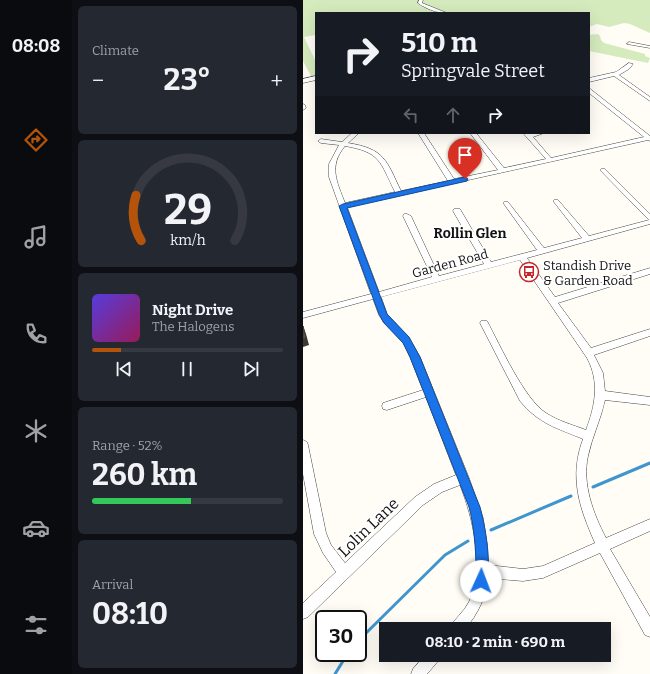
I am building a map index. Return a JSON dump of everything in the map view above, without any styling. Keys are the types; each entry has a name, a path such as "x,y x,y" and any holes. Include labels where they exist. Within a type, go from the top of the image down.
{"street":[{"path":"421,0 420,3 425,6 442,12"},
{"path":"629,43 650,47"},
{"path":"590,80 616,75 628,68 631,64"},
{"path":"616,75 650,99"},
{"path":"303,81 315,78"},
{"path":"590,91 650,138"},
{"path":"354,134 334,156 331,169 332,177 385,318 409,346 429,392 478,520 483,571 477,598 473,607 461,622"},
{"path":"422,134 452,182"},
{"path":"474,134 503,171"},
{"path":"527,134 550,160"},
{"path":"343,206 650,138"},
{"path":"321,141 363,148 378,155 399,194"},
{"path":"603,170 650,218"},
{"path":"556,201 587,239"},
{"path":"506,203 542,251"},
{"path":"457,211 489,266"},
{"path":"407,216 437,279"},
{"name":"Garden Road","path":"303,315 650,222"},
{"path":"522,257 588,353 599,374 601,395 598,410 581,459 581,489 588,511 603,546 650,630"},
{"path":"553,301 650,271"},
{"path":"484,323 524,398 533,409 543,417 588,436"},
{"path":"588,353 650,332"},
{"path":"387,406 429,392"},
{"path":"601,395 650,401"},
{"path":"303,445 320,534 327,549 344,572"},
{"name":"Lolin Lane","path":"303,612 419,501 438,488 463,478"},
{"path":"483,571 514,575 534,574 554,568 650,525"},
{"path":"418,674 428,662"}],"green space":[{"path":"303,0 650,0 650,33 630,24 624,23 609,27 597,24 590,27 590,12 315,12 315,35 304,37 315,60 315,83 303,61"},
{"path":"598,34 604,43 645,54 645,56 650,58 648,63 590,51 590,35"}],"building":[{"path":"303,326 306,338 303,339"}],"waterway":[{"path":"593,487 650,463"},
{"path":"491,530 571,496"},
{"path":"367,632 445,555 468,541"},
{"path":"335,674 342,662"}],"place":[{"name":"Standish Drive & Garden Road","path":"529,272"}],"district":[{"name":"Rollin Glen","path":"470,233"}],"route":[{"path":"465,179 343,206 383,314 387,321 406,340 415,357 475,507 478,520 483,571 481,581"}]}
